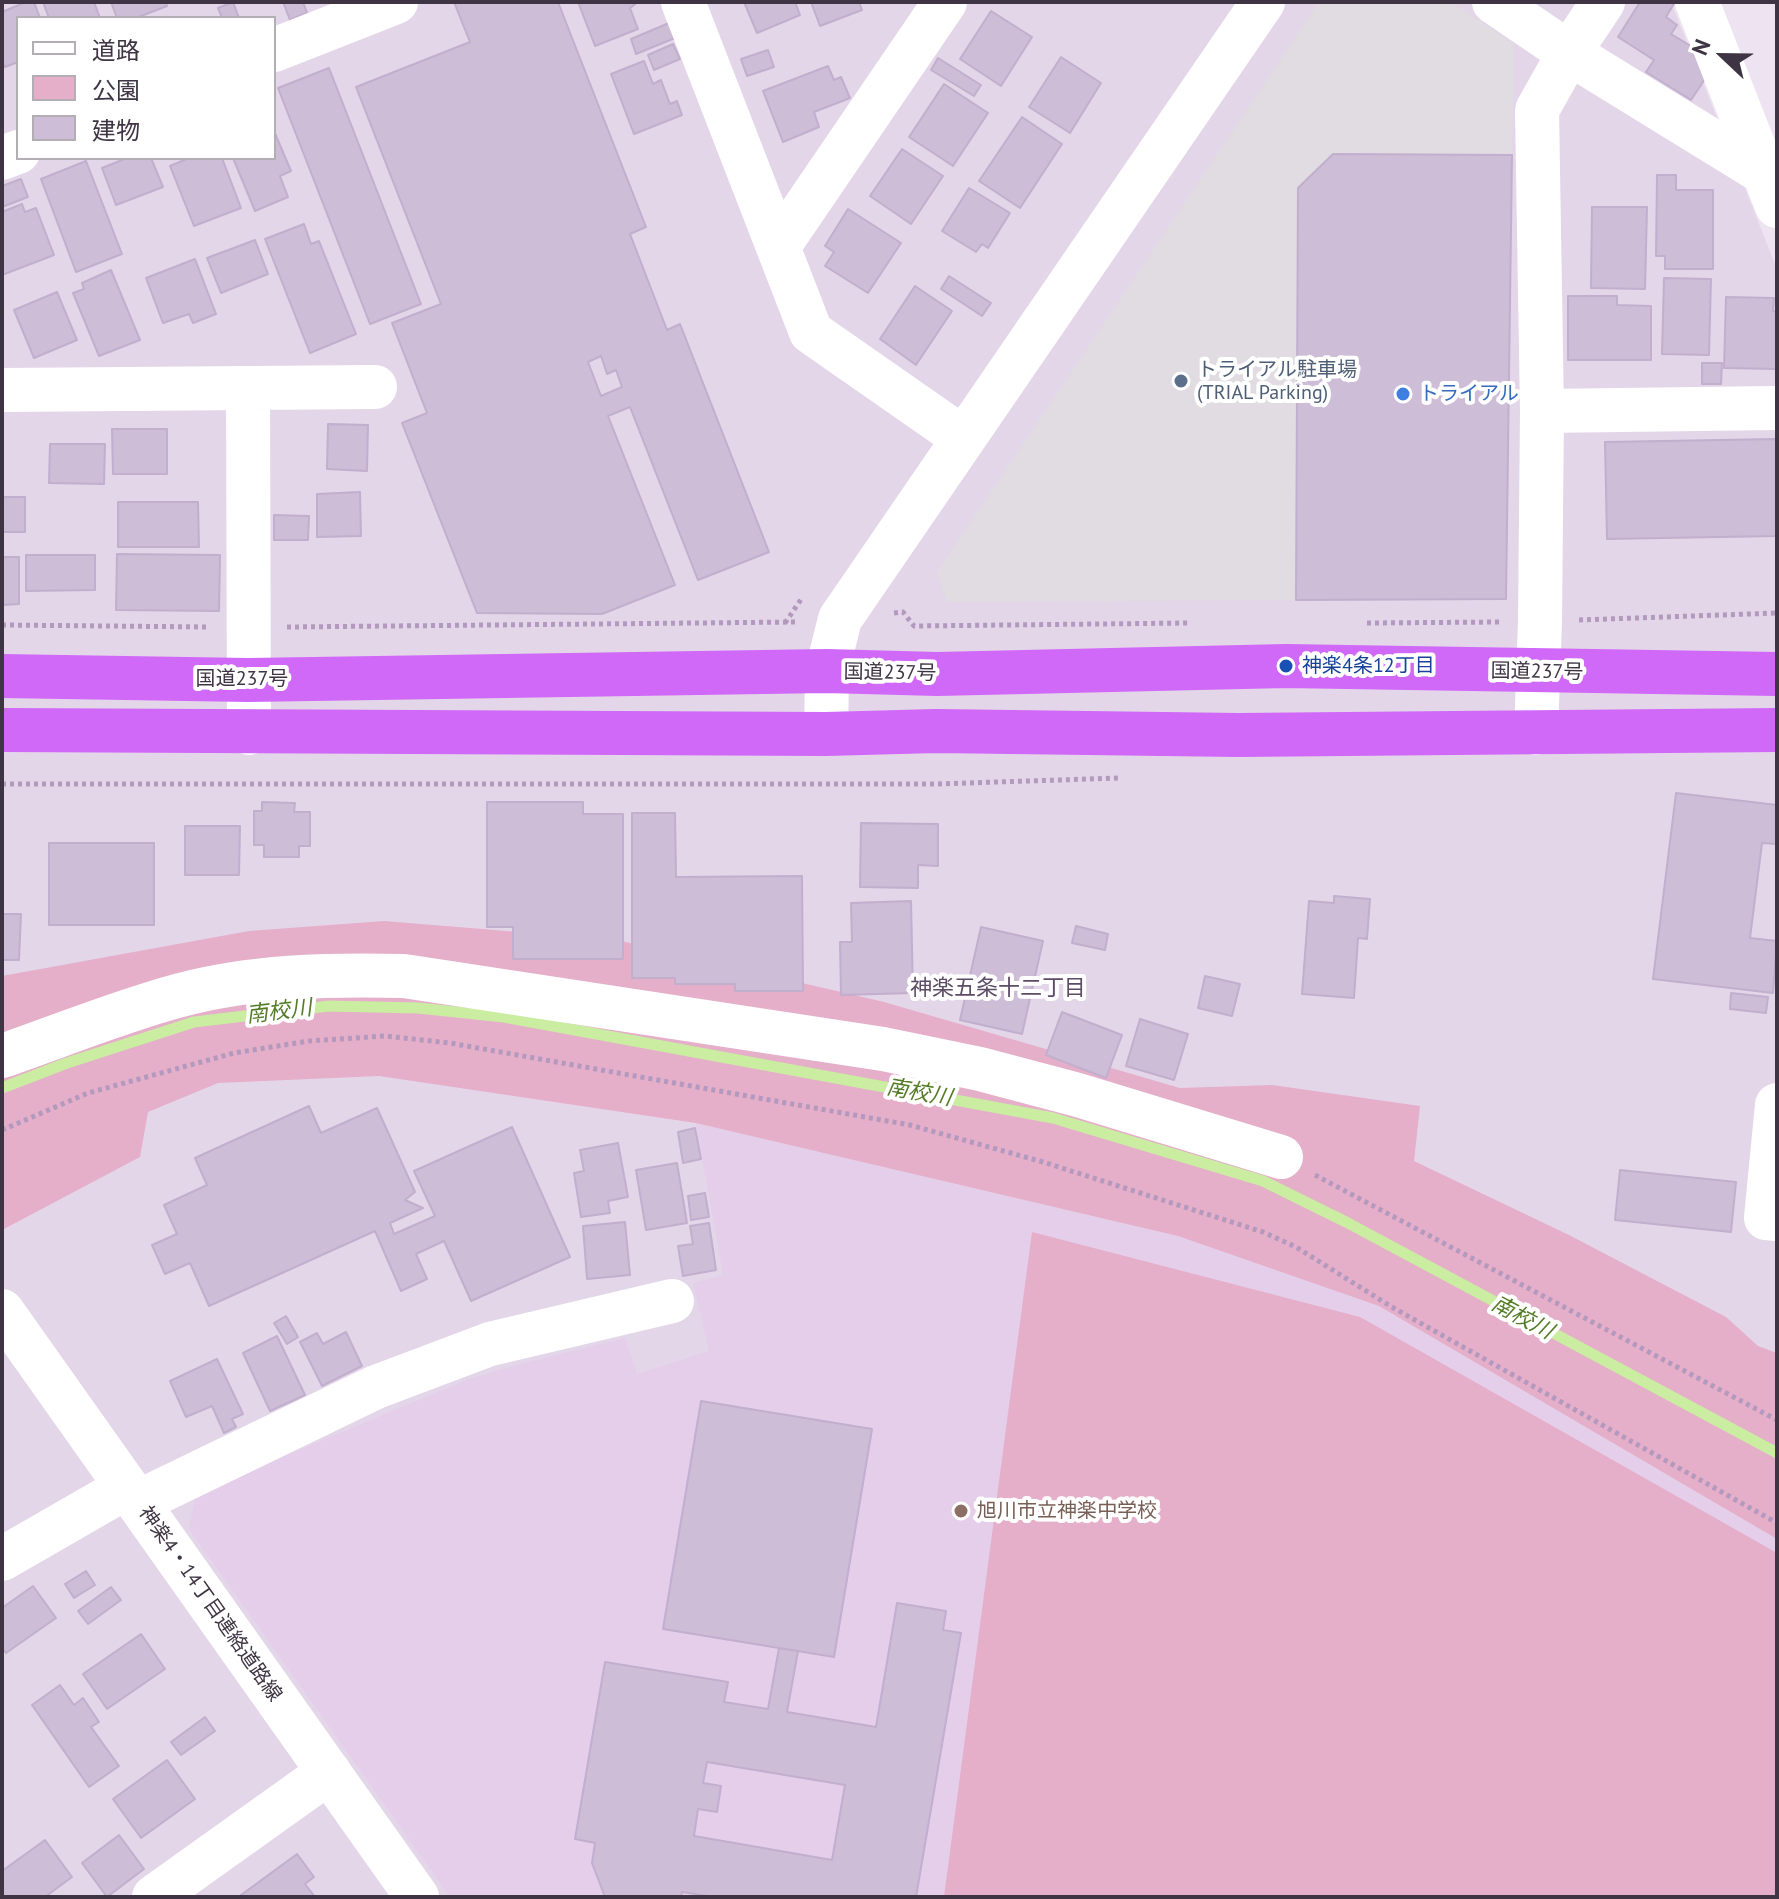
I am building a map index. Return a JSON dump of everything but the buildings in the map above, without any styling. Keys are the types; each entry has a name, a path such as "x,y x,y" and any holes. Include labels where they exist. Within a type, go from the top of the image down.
{"highway":[{"name":"国道237号","path":"2,676 248,680 827,671 937,674 1286,666 1777,674"},
{"path":"2,730 826,734 936,731 1238,735 1777,730"}],"street":[{"path":"276,49 396,2"},
{"path":"683,2 811,332 963,438"},
{"path":"826,734 827,671 840,619 1263,2"},
{"path":"1494,2 1771,189"},
{"path":"1536,733 1542,411 1537,110 1569,53 1603,2"},
{"path":"1697,2 1771,189"},
{"path":"778,247 927,13"},
{"path":"2,390 375,387"},
{"path":"248,388 249,733"},
{"path":"1542,411 1777,408"},
{"path":"2,1056 178,996 258,982 334,974 404,976 883,1049 980,1069 1078,1095 1281,1157"},
{"path":"1777,1105 1766,1218 1777,1219"},
{"path":"2,1559 132,1495 376,1387 490,1344 672,1301"},
{"name":"神楽4・14丁目連絡道路線","path":"2,1311 417,1897"},
{"path":"154,1897 329,1772"}],"path":[{"path":"2,784 936,784 1121,778"},
{"path":"2,1130 88,1093 234,1053 309,1041 385,1036 450,1043 910,1125 1043,1162 1228,1220 1296,1247 1390,1306 1777,1523"},
{"path":"1281,1157 1777,1420"}],"shaded area":[{"path":"2,2 1671,2 1777,269 1777,1897 2,1897"},
{"name":"トライアル駐車場 (TRIAL Parking)","path":"1319,2 1451,2 1514,44 1512,155 1333,154 1298,188 1296,600 947,602 937,573"},
{"name":"旭川市立神楽中学校","path":"696,1123 1178,1236 1379,1306 1777,1539 1777,1897 450,1897 189,1529 196,1493 469,1379 524,1363 625,1338 637,1374 709,1351 693,1283 723,1275"}],"green space":[{"path":"384,921 617,940 884,1002 1180,1088 1272,1085 1420,1106 1414,1161 1569,1235 1726,1317 1758,1346 1777,1353 1777,1539 1379,1306 1178,1236 696,1123 379,1076 218,1083 148,1112 140,1157 2,1230 2,976 249,931"},
{"path":"1032,1232 1360,1317 1777,1553 1777,1897 944,1897"}],"waterway":[{"name":"南校川","path":"2,1088 67,1063 194,1022 329,1006 418,1008 504,1017 1053,1118 1263,1181 1348,1223 1777,1453"}],"place":[{"name":"トライアル駐車場 (TRIAL Parking)","path":"1181,381"},
{"name":"トライアル","path":"1403,394"},
{"name":"神楽4条12丁目","path":"1286,666"},
{"name":"旭川市立神楽中学校","path":"961,1511"}],"district":[{"name":"神楽五条十二丁目","path":"998,989"}]}
